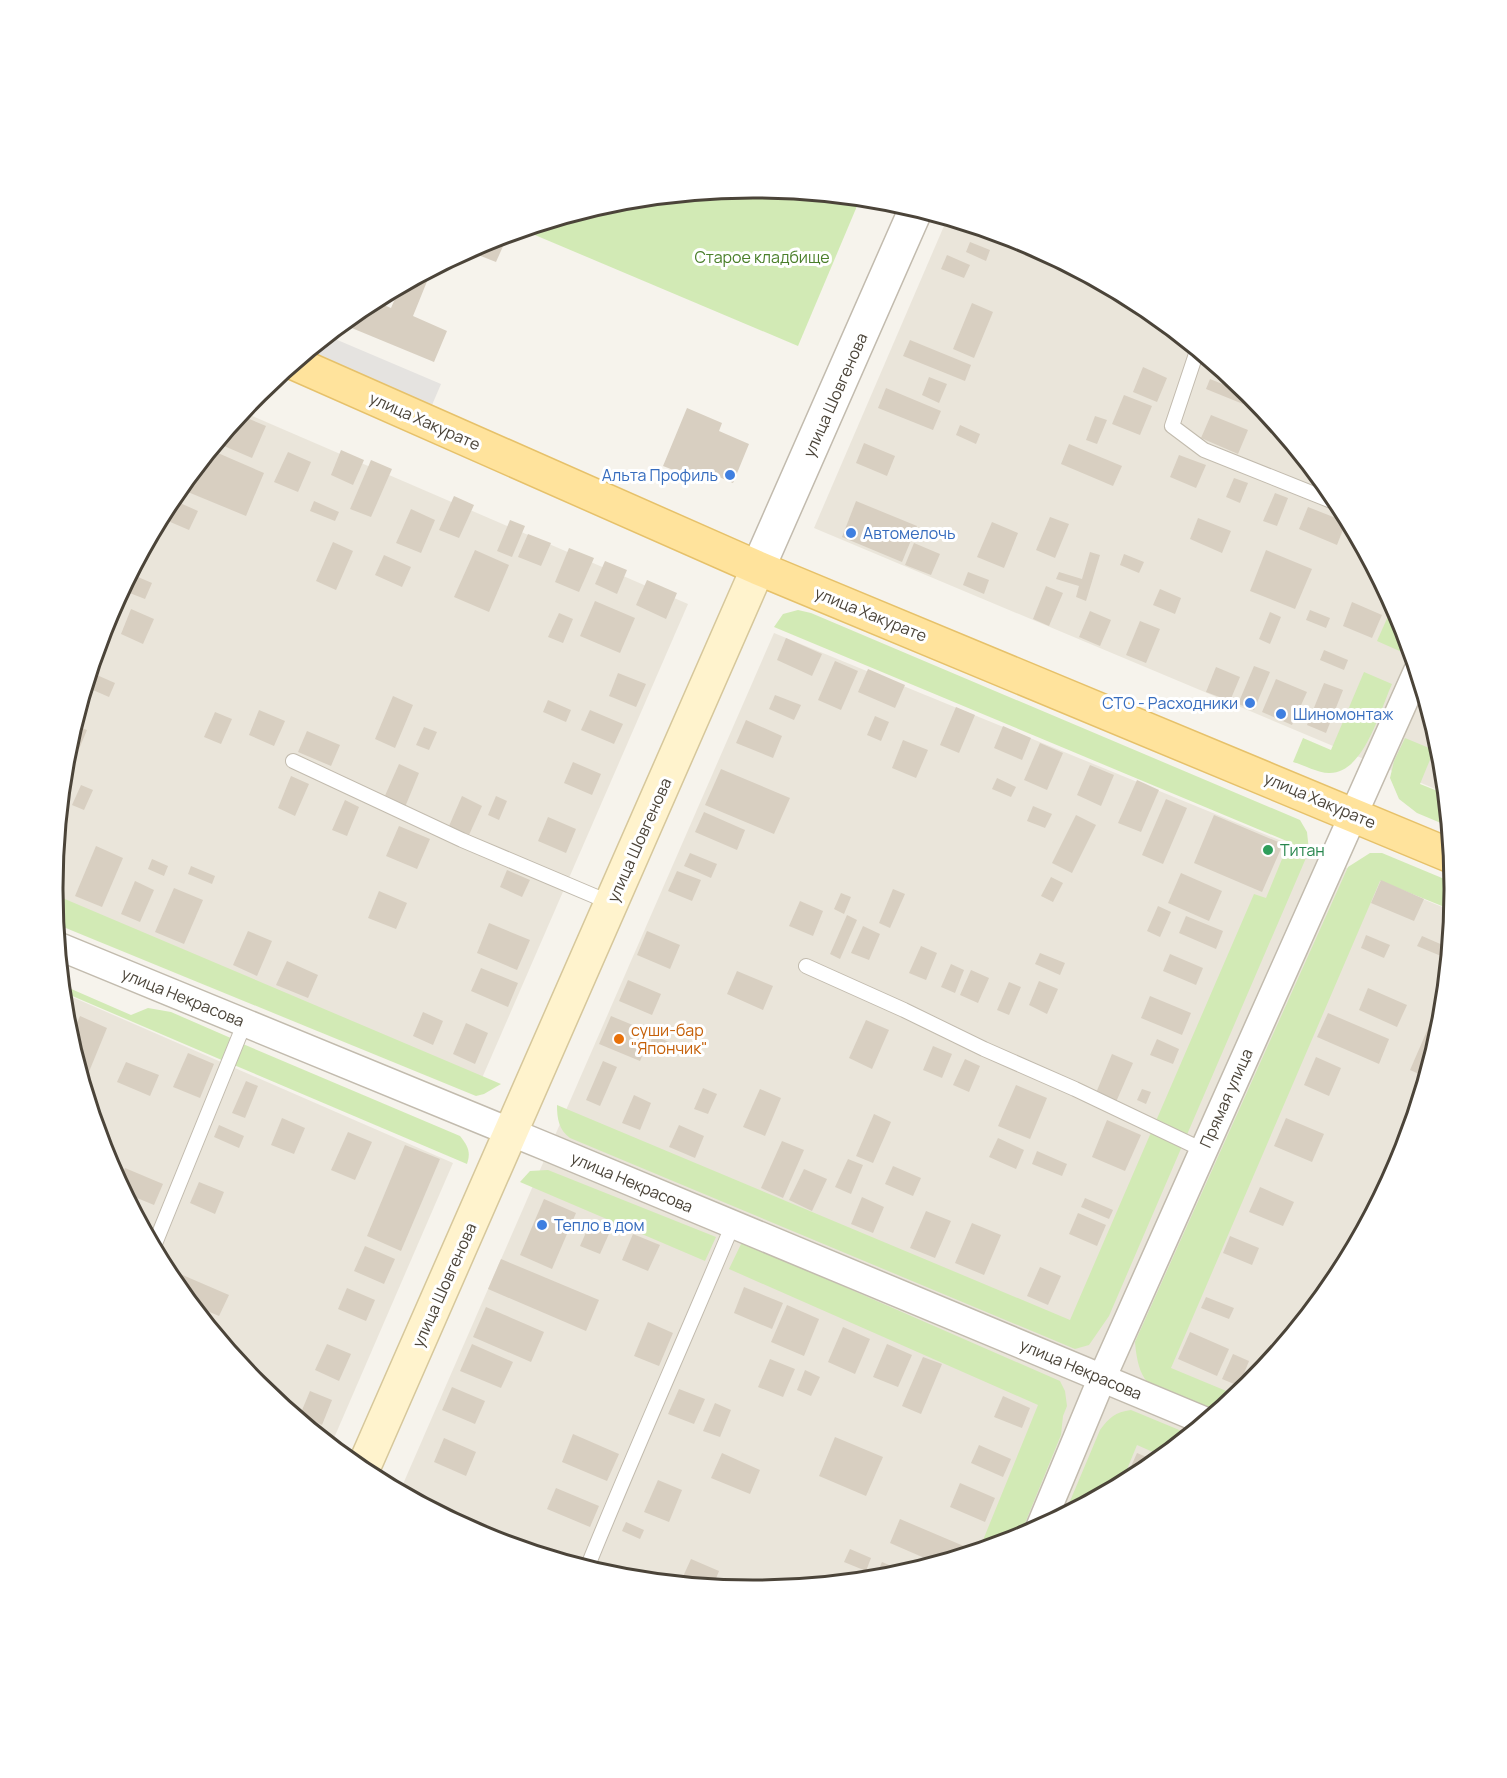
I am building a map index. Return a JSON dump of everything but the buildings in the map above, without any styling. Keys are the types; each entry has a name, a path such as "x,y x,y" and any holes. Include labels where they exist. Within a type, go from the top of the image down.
{"main road":[{"name":"улица Хакурате","path":"302,367 758,568 1443,853"},
{"name":"улица Шовгенова","path":"367,1461 758,568"}],"street":[{"name":"улица Шовгенова","path":"758,568 912,218"},
{"name":"Прямая улица","path":"1045,1514 1102,1378 1412,683"},
{"name":"улица Некрасова","path":"66,949 1197,1418"}],"lane":[{"path":"1195,358 1172,426 1204,450 1322,497"},
{"path":"293,761 462,840 611,903"},
{"path":"806,966 1203,1150"},
{"path":"157,1236 245,1022"},
{"path":"591,1560 638,1443 678,1356 733,1224"}],"shaded area":[{"path":"944,226 1018,251 1099,291 1174,341 1242,401 1301,469 1328,505 1351,544 1373,584 1391,625 1420,710 1431,754 1437,789 814,528"},
{"path":"336,339 441,384 432,405 316,355"},
{"path":"251,416 688,604 479,1085 63,905 64,844 76,754 100,667 116,625 134,584 179,505 234,434"},
{"path":"774,633 1444,908 1443,934 1431,1024 1407,1111 1373,1194 1328,1273 1273,1344 1209,1408 1174,1437 1099,1487 1018,1527 932,1556 844,1574 754,1580 663,1574 575,1556 489,1527 403,1484"},
{"path":"72,997 453,1163 334,1438 265,1377 234,1344 179,1273 134,1194 116,1153 87,1068"}],"green space":[{"name":"Старое кладбище","path":"754,198 857,206 798,346 534,234 619,212 663,204 708,200"},
{"path":"798,610 811,613 1300,820 1307,832 1309,851 1109,1316 1089,1345 1075,1349 570,1138 559,1124 557,1105 1070,1320 1254,894 1266,898 1289,842 774,627 783,614"},
{"path":"1388,617 1401,652 1377,641"},
{"path":"1364,672 1392,684 1376,724 1361,752 1341,771 1329,773 1293,762 1303,738 1331,750"},
{"path":"1405,738 1430,748 1431,756 1420,784 1437,791 1441,823 1417,813 1399,799 1390,778 1394,761"},
{"path":"1370,853 1382,853 1444,879 1444,907 1380,881 1171,1368 1227,1391 1205,1411 1176,1400 1150,1385 1141,1371 1135,1342 1348,867"},
{"path":"63,898 501,1084 476,1096 64,927"},
{"path":"71,989 131,1015 148,1008 171,1012 233,1039 224,1061 72,996"},
{"path":"243,1044 460,1136 468,1149 467,1164 234,1065"},
{"path":"548,1170 716,1237 705,1261 520,1182 530,1171"},
{"path":"742,1242 1060,1381 1065,1391 1067,1406 1063,1416 1061,1435 1025,1524 983,1540 1038,1405 729,1269"},
{"path":"1131,1410 1181,1431 1153,1452 1137,1445 1127,1469 1069,1503 1100,1430 1113,1416"}],"place":[{"name":"Альта Профиль","path":"730,475"},
{"name":"Автомелочь","path":"851,533"},
{"name":"СТО - Расходники","path":"1250,703"},
{"name":"Шиномонтаж","path":"1281,714"},
{"name":"Титан","path":"1268,850"},
{"name":"суши-бар \"Япончик\"","path":"619,1039"},
{"name":"Тепло в дом","path":"542,1225"}]}
